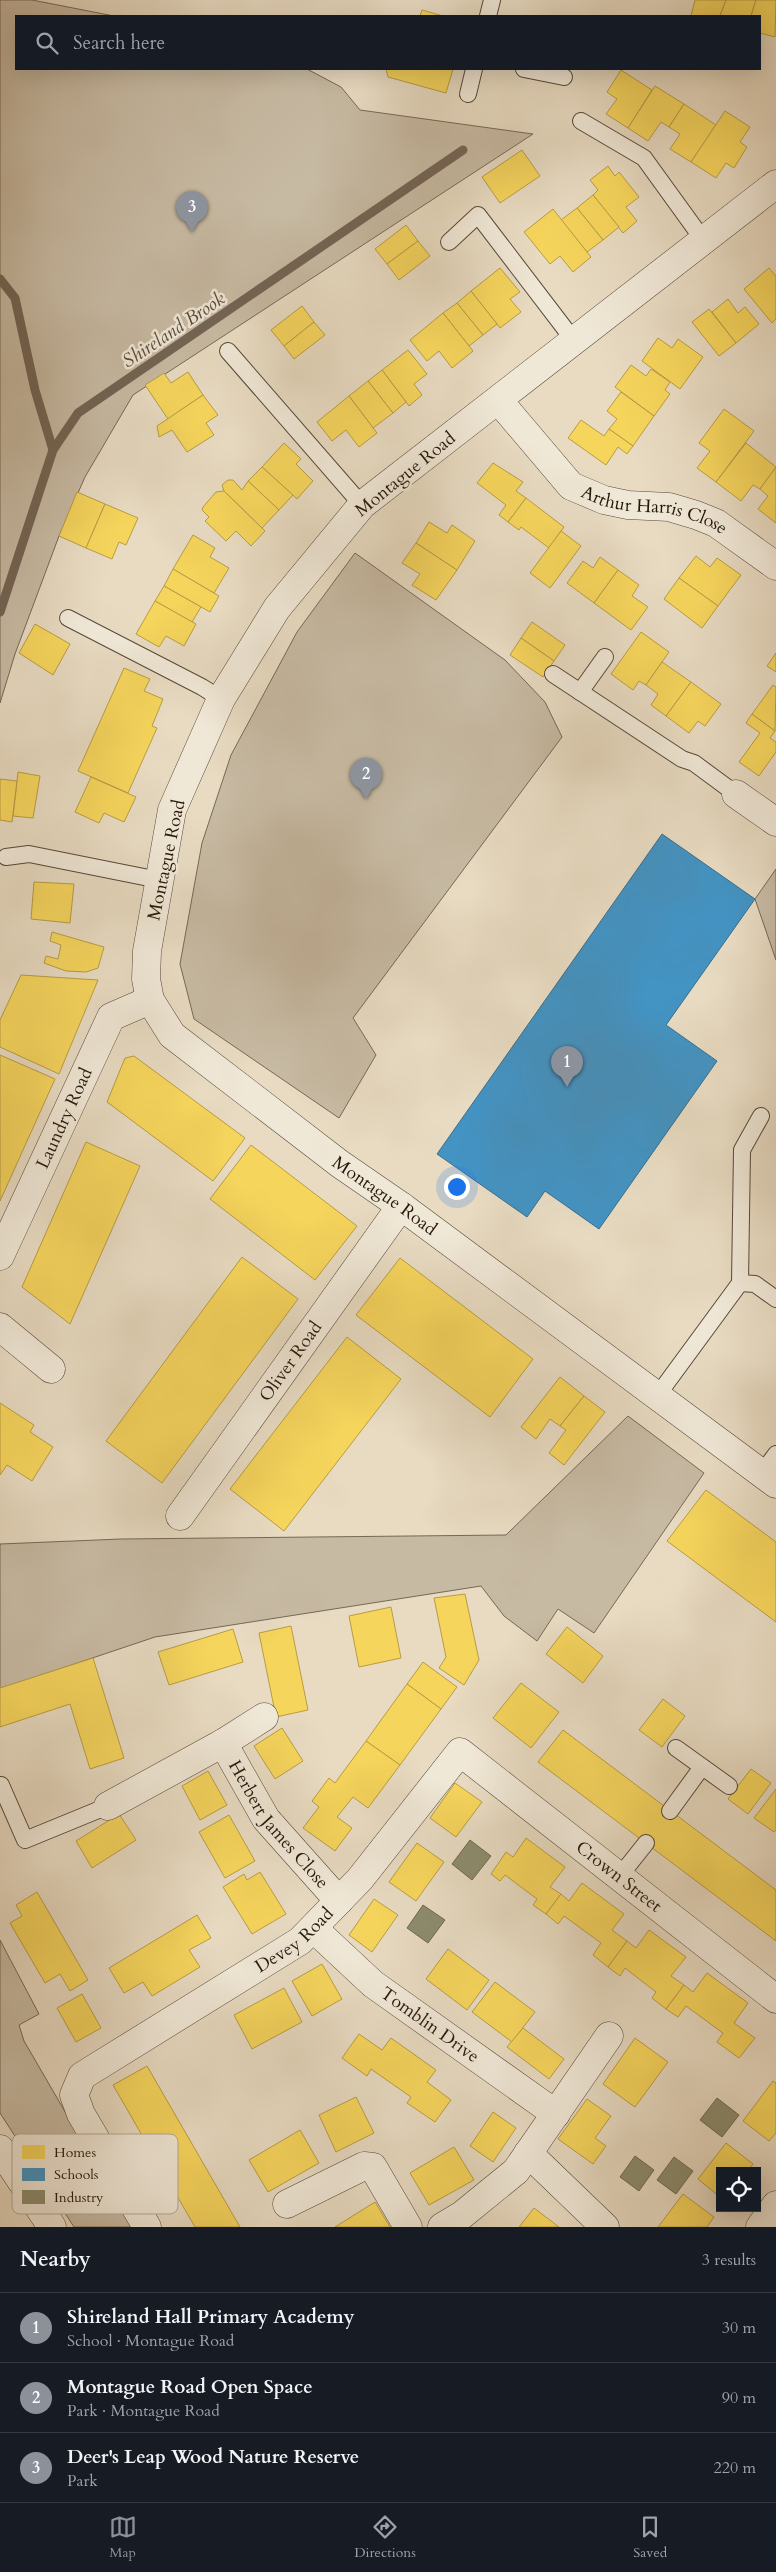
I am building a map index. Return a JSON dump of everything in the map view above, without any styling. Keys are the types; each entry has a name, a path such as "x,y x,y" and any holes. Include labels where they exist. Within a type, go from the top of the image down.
{"street":[{"name":"Montague Road","path":"771,1470 657,1396 401,1206 340,1164 172,1035 150,1000 146,979 147,951 172,810 221,699 277,608 362,505 704,241 772,195"},
{"name":"Arthur Harris Close","path":"499,401 571,486 604,500 628,505 669,508 696,514 716,523 776,566"},
{"path":"736,794 776,822"},
{"name":"Laundry Road","path":"0,1256 111,1017 150,1000"},
{"name":"Oliver Road","path":"180,1516 401,1206"},
{"path":"0,1327 51,1370"},
{"name":"Herbert James Close","path":"108,1806 222,1743 264,1717"},
{"name":"Herbert James Close","path":"222,1743 266,1819 339,1901"},
{"name":"Devey Road","path":"93,2134 81,2114 74,2095 82,2076 300,1941 360,1879 460,1752"},
{"name":"Crown Street","path":"460,1752 776,2000"},
{"name":"Tomblin Drive","path":"313,1928 373,1984 556,2114"},
{"path":"442,2227 462,2215 516,2171 609,2036"},
{"path":"0,2149 12,2167"},
{"path":"528,2153 605,2227"},
{"path":"287,2204 364,2166 373,2167 408,2227"},
{"path":"760,2227 776,2205"},
{"path":"43,2214 52,2227"},
{"name":"Devey Road","path":"140,2214 148,2227"}],"lane":[{"path":"488,15 492,0"},
{"path":"468,94 474,70"},
{"path":"529,70 564,77"},
{"path":"581,121 644,158 704,241"},
{"path":"450,242 478,215 575,342"},
{"path":"228,351 362,505"},
{"path":"68,618 221,699"},
{"path":"580,692 605,657"},
{"path":"553,674 682,759 694,763 736,794"},
{"path":"6,857 29,854 159,880"},
{"path":"657,1396 740,1283 742,1150 761,1116"},
{"path":"740,1283 754,1284 776,1299"},
{"path":"676,1748 729,1786"},
{"path":"670,1811 702,1767"},
{"path":"1,1785 25,1840 108,1806"},
{"path":"619,1877 646,1843"}],"shaded area":[{"path":"0,0 32,0 109,15 15,15 15,70 309,70 341,87 360,110 533,134 133,395 85,477 59,536 15,654 0,703"},
{"path":"355,553 505,660 545,702 562,737 353,1018 376,1055 339,1118 194,1019 180,964 202,843 231,755 297,632"},
{"path":"776,869 776,960 755,899"},
{"path":"628,1416 704,1473 594,1633 558,1609 537,1641 504,1616 481,1586 155,1637 0,1689 0,1544 121,1539 506,1535"},
{"path":"0,1940 39,2014 19,2025 24,2041 78,2134 14,2134 0,2113"},
{"path":"66,2214 124,2214 132,2227 74,2227"}],"building: Homes":[{"path":"695,0 726,0 720,15 691,15"},
{"path":"726,0 756,0 751,15 720,15"},
{"path":"756,0 776,0 775,37 761,33 761,15 751,15"},
{"path":"422,10 440,15 420,15"},
{"path":"386,70 453,70 446,93 388,77"},
{"path":"621,70 652,90 628,128 606,114 617,99 607,92"},
{"path":"655,86 684,104 669,127 661,122 648,141 628,128"},
{"path":"684,104 716,125 691,162 670,149 680,134 669,127"},
{"path":"725,111 750,127 740,142 747,147 734,168 726,163 716,178 691,162"},
{"path":"522,150 540,176 500,203 482,177"},
{"path":"608,166 615,176 619,172 639,197 626,207 637,221 623,233 593,195 598,190 590,180"},
{"path":"593,195 619,227 603,240 577,208"},
{"path":"577,208 603,240 587,252 561,220"},
{"path":"553,209 591,257 573,272 560,256 550,264 524,232"},
{"path":"406,225 418,241 387,264 375,249"},
{"path":"418,241 430,256 399,280 387,264"},
{"path":"500,268 520,292 510,299 521,312 500,328 471,291"},
{"path":"769,268 776,276 776,319 772,323 744,289"},
{"path":"471,291 497,324 483,335 457,303"},
{"path":"728,299 738,313 745,307 759,324 736,343 712,312"},
{"path":"457,303 483,335 469,346 443,313"},
{"path":"302,306 314,322 284,346 271,330"},
{"path":"709,309 736,343 719,356 692,322"},
{"path":"443,313 473,351 452,368 439,351 427,361 410,340"},
{"path":"314,322 325,335 294,359 284,346"},
{"path":"658,338 672,348 678,339 703,357 680,389 642,361"},
{"path":"408,350 427,374 414,384 422,395 409,406 382,370"},
{"path":"631,365 646,376 651,369 670,382 665,390 670,394 654,416 615,387"},
{"path":"382,370 406,402 393,413 368,381"},
{"path":"188,372 203,395 168,419 145,385 164,373 171,383"},
{"path":"368,381 393,413 373,428 349,396"},
{"path":"621,392 654,416 633,446 609,429 617,419 607,411"},
{"path":"203,395 218,415 206,423 214,435 187,452 172,430 159,437 157,426"},
{"path":"349,396 377,433 359,447 346,430 332,441 317,422"},
{"path":"724,409 754,431 716,482 697,468 710,451 699,443"},
{"path":"581,420 604,436 609,429 633,446 627,454 618,447 606,465 568,438"},
{"path":"284,443 301,459 296,464 313,481 297,499 262,467"},
{"path":"746,443 776,467 760,489 753,485 741,501 716,482"},
{"path":"493,463 523,482 516,491 526,498 508,522 499,515 506,505 477,483"},
{"path":"262,467 293,495 279,510 248,481"},
{"path":"776,467 776,523 758,509 768,496 760,489"},
{"path":"228,480 233,480 242,490 248,481 279,510 262,528 224,491 222,485"},
{"path":"224,491 265,531 251,546 236,531 226,541 205,521 209,517 202,510 203,507 216,492"},
{"path":"77,492 105,504 86,548 59,536"},
{"path":"526,498 564,527 549,548 521,527 519,530 508,522"},
{"path":"105,504 138,518 126,545 119,542 112,559 86,548"},
{"path":"429,522 447,533 452,525 475,541 457,570 416,543"},
{"path":"561,531 581,546 550,588 530,573"},
{"path":"193,535 215,548 210,557 229,568 214,593 173,569"},
{"path":"416,543 457,570 436,600 412,585 420,574 402,563"},
{"path":"696,556 710,567 717,558 741,575 718,606 679,578"},
{"path":"600,557 618,570 594,603 567,583 583,561 593,568"},
{"path":"173,569 219,596 210,612 164,586"},
{"path":"618,570 639,585 632,596 648,607 631,630 594,603"},
{"path":"679,578 718,606 702,628 664,599"},
{"path":"164,586 201,607 192,622 155,601"},
{"path":"155,601 196,624 184,646 166,636 159,647 136,634"},
{"path":"532,622 565,645 554,661 521,638"},
{"path":"35,624 70,644 53,675 19,653"},
{"path":"641,632 669,652 646,685 639,681 633,690 611,674"},
{"path":"521,638 554,661 543,677 510,655"},
{"path":"776,653 776,672 767,666"},
{"path":"662,662 691,682 666,716 651,705 658,694 646,685"},
{"path":"124,668 150,679 144,691 163,699 152,726 157,728 128,793 78,771"},
{"path":"691,682 721,704 705,726 698,721 689,733 666,716"},
{"path":"773,685 776,687 775,731 752,714"},
{"path":"752,714 775,731 770,738 776,742 776,752 759,776 739,762 760,733 746,723"},
{"path":"18,772 40,776 33,818 13,816"},
{"path":"91,777 136,797 124,822 104,813 99,823 75,812"},
{"path":"0,779 17,781 12,822 0,820"},
{"path":"34,882 74,884 70,923 31,919"},
{"path":"52,932 104,947 98,968 86,972 66,971 44,963 46,956 58,959 61,945 50,941"},
{"path":"21,975 98,980 59,1074 0,1047 0,1020"},
{"path":"0,1055 55,1079 0,1201"},
{"path":"134,1056 245,1138 213,1181 107,1102 125,1058"},
{"path":"86,1142 140,1166 70,1324 22,1287"},
{"path":"251,1145 357,1226 315,1280 210,1199"},
{"path":"242,1257 298,1299 162,1483 106,1441"},
{"path":"400,1258 533,1359 490,1417 356,1315"},
{"path":"347,1337 401,1379 284,1531 230,1489"},
{"path":"560,1377 584,1396 560,1426 550,1419 536,1439 521,1427"},
{"path":"584,1396 605,1412 564,1465 549,1453 566,1430 560,1426"},
{"path":"0,1403 34,1425 30,1432 53,1447 32,1481 7,1465 0,1475"},
{"path":"706,1490 776,1542 776,1622 667,1541"},
{"path":"465,1594 479,1660 464,1685 439,1668 446,1657 434,1598"},
{"path":"391,1607 401,1658 359,1667 349,1616"},
{"path":"291,1626 308,1710 276,1717 259,1633"},
{"path":"567,1627 603,1656 583,1683 546,1654"},
{"path":"233,1629 243,1662 169,1685 158,1652"},
{"path":"93,1658 124,1758 90,1769 70,1704 0,1727 0,1688"},
{"path":"423,1662 457,1687 441,1709 407,1684"},
{"path":"521,1683 559,1712 531,1748 493,1718"},
{"path":"407,1684 441,1709 400,1765 366,1741"},
{"path":"663,1699 685,1716 662,1747 639,1730"},
{"path":"282,1728 303,1761 275,1779 254,1746"},
{"path":"563,1730 776,1890 776,1941 538,1762"},
{"path":"366,1741 400,1765 368,1808 353,1797 337,1817 352,1828 335,1851 303,1828 319,1807 312,1801 329,1778 335,1783"},
{"path":"751,1769 771,1783 748,1814 728,1799"},
{"path":"208,1771 227,1805 200,1820 182,1786"},
{"path":"455,1783 482,1802 456,1837 430,1818"},
{"path":"776,1789 776,1830 774,1832 754,1818"},
{"path":"119,1814 136,1840 92,1868 76,1841"},
{"path":"229,1815 255,1861 225,1878 199,1832"},
{"path":"526,1838 565,1867 550,1887 561,1894 546,1914 533,1905 537,1899 505,1875 500,1881 491,1874 506,1852 513,1857"},
{"path":"417,1843 444,1862 416,1901 389,1882"},
{"path":"260,1872 286,1914 252,1934 223,1887 244,1874 247,1880"},
{"path":"582,1883 624,1914 612,1930 627,1941 608,1967 593,1955 601,1943 564,1916 558,1924 546,1914 561,1894 569,1901"},
{"path":"37,1892 88,1980 70,1991 60,1974 45,1983 10,1923 22,1916 16,1905"},
{"path":"374,1899 398,1915 372,1952 349,1935"},
{"path":"197,1915 211,1938 189,1950 200,1967 152,1996 143,1982 124,1993 109,1968"},
{"path":"649,1930 686,1957 671,1976 684,1985 666,2009 652,1998 656,1992 625,1968 620,1976 608,1967 627,1941 636,1948"},
{"path":"448,1949 489,1980 467,2010 426,1979"},
{"path":"322,1964 342,1999 312,2016 292,1981"},
{"path":"707,1973 748,2003 734,2023 755,2038 739,2058 717,2042 723,2033 686,2006 678,2017 666,2009 684,1985 693,1992"},
{"path":"495,1982 535,2012 512,2042 472,2012"},
{"path":"284,1988 302,2022 252,2049 234,2015"},
{"path":"82,1994 101,2028 76,2042 57,2008"},
{"path":"523,2028 564,2059 549,2079 507,2047"},
{"path":"359,2034 382,2050 391,2038 436,2070 427,2082 451,2100 435,2122 407,2103 411,2097 371,2069 367,2076 342,2058"},
{"path":"635,2038 668,2062 635,2107 603,2084"},
{"path":"147,2066 240,2227 195,2227 178,2198 178,2134 141,2134 113,2085"},
{"path":"773,2081 776,2083 776,2133 769,2141 743,2121"},
{"path":"356,2097 374,2133 336,2152 319,2115"},
{"path":"587,2099 611,2116 595,2138 606,2146 593,2164 558,2139"},
{"path":"493,2112 516,2128 493,2162 470,2146"},
{"path":"300,2130 319,2163 268,2192 249,2160"},
{"path":"726,2143 753,2164 751,2167 716,2167 716,2194 698,2179"},
{"path":"454,2147 474,2180 429,2205 410,2173"},
{"path":"683,2194 714,2217 707,2227 658,2227"},
{"path":"375,2202 390,2227 335,2227"},
{"path":"534,2208 559,2227 519,2227"}],"building: Schools":[{"path":"662,834 755,899 666,1025 717,1061 599,1229 545,1191 527,1217 437,1154"}],"building: Industry":[{"path":"470,1840 491,1856 472,1880 452,1864"},
{"path":"423,1905 445,1920 428,1943 407,1928"},
{"path":"717,2098 739,2115 722,2137 700,2120"},
{"path":"635,2156 654,2170 639,2191 620,2177"},
{"path":"674,2157 693,2171 676,2194 657,2180"}],"waterway":[{"name":"Shireland Brook","path":"0,612 53,450 78,413 463,150"},
{"path":"0,279 15,298 35,390 53,450"}],"place":[{"name":"Deer's Leap Wood Nature Reserve","path":"192,232"},
{"name":"Montague Road Open Space","path":"366,799"},
{"name":"Shireland Hall Primary Academy","path":"567,1087"}]}
